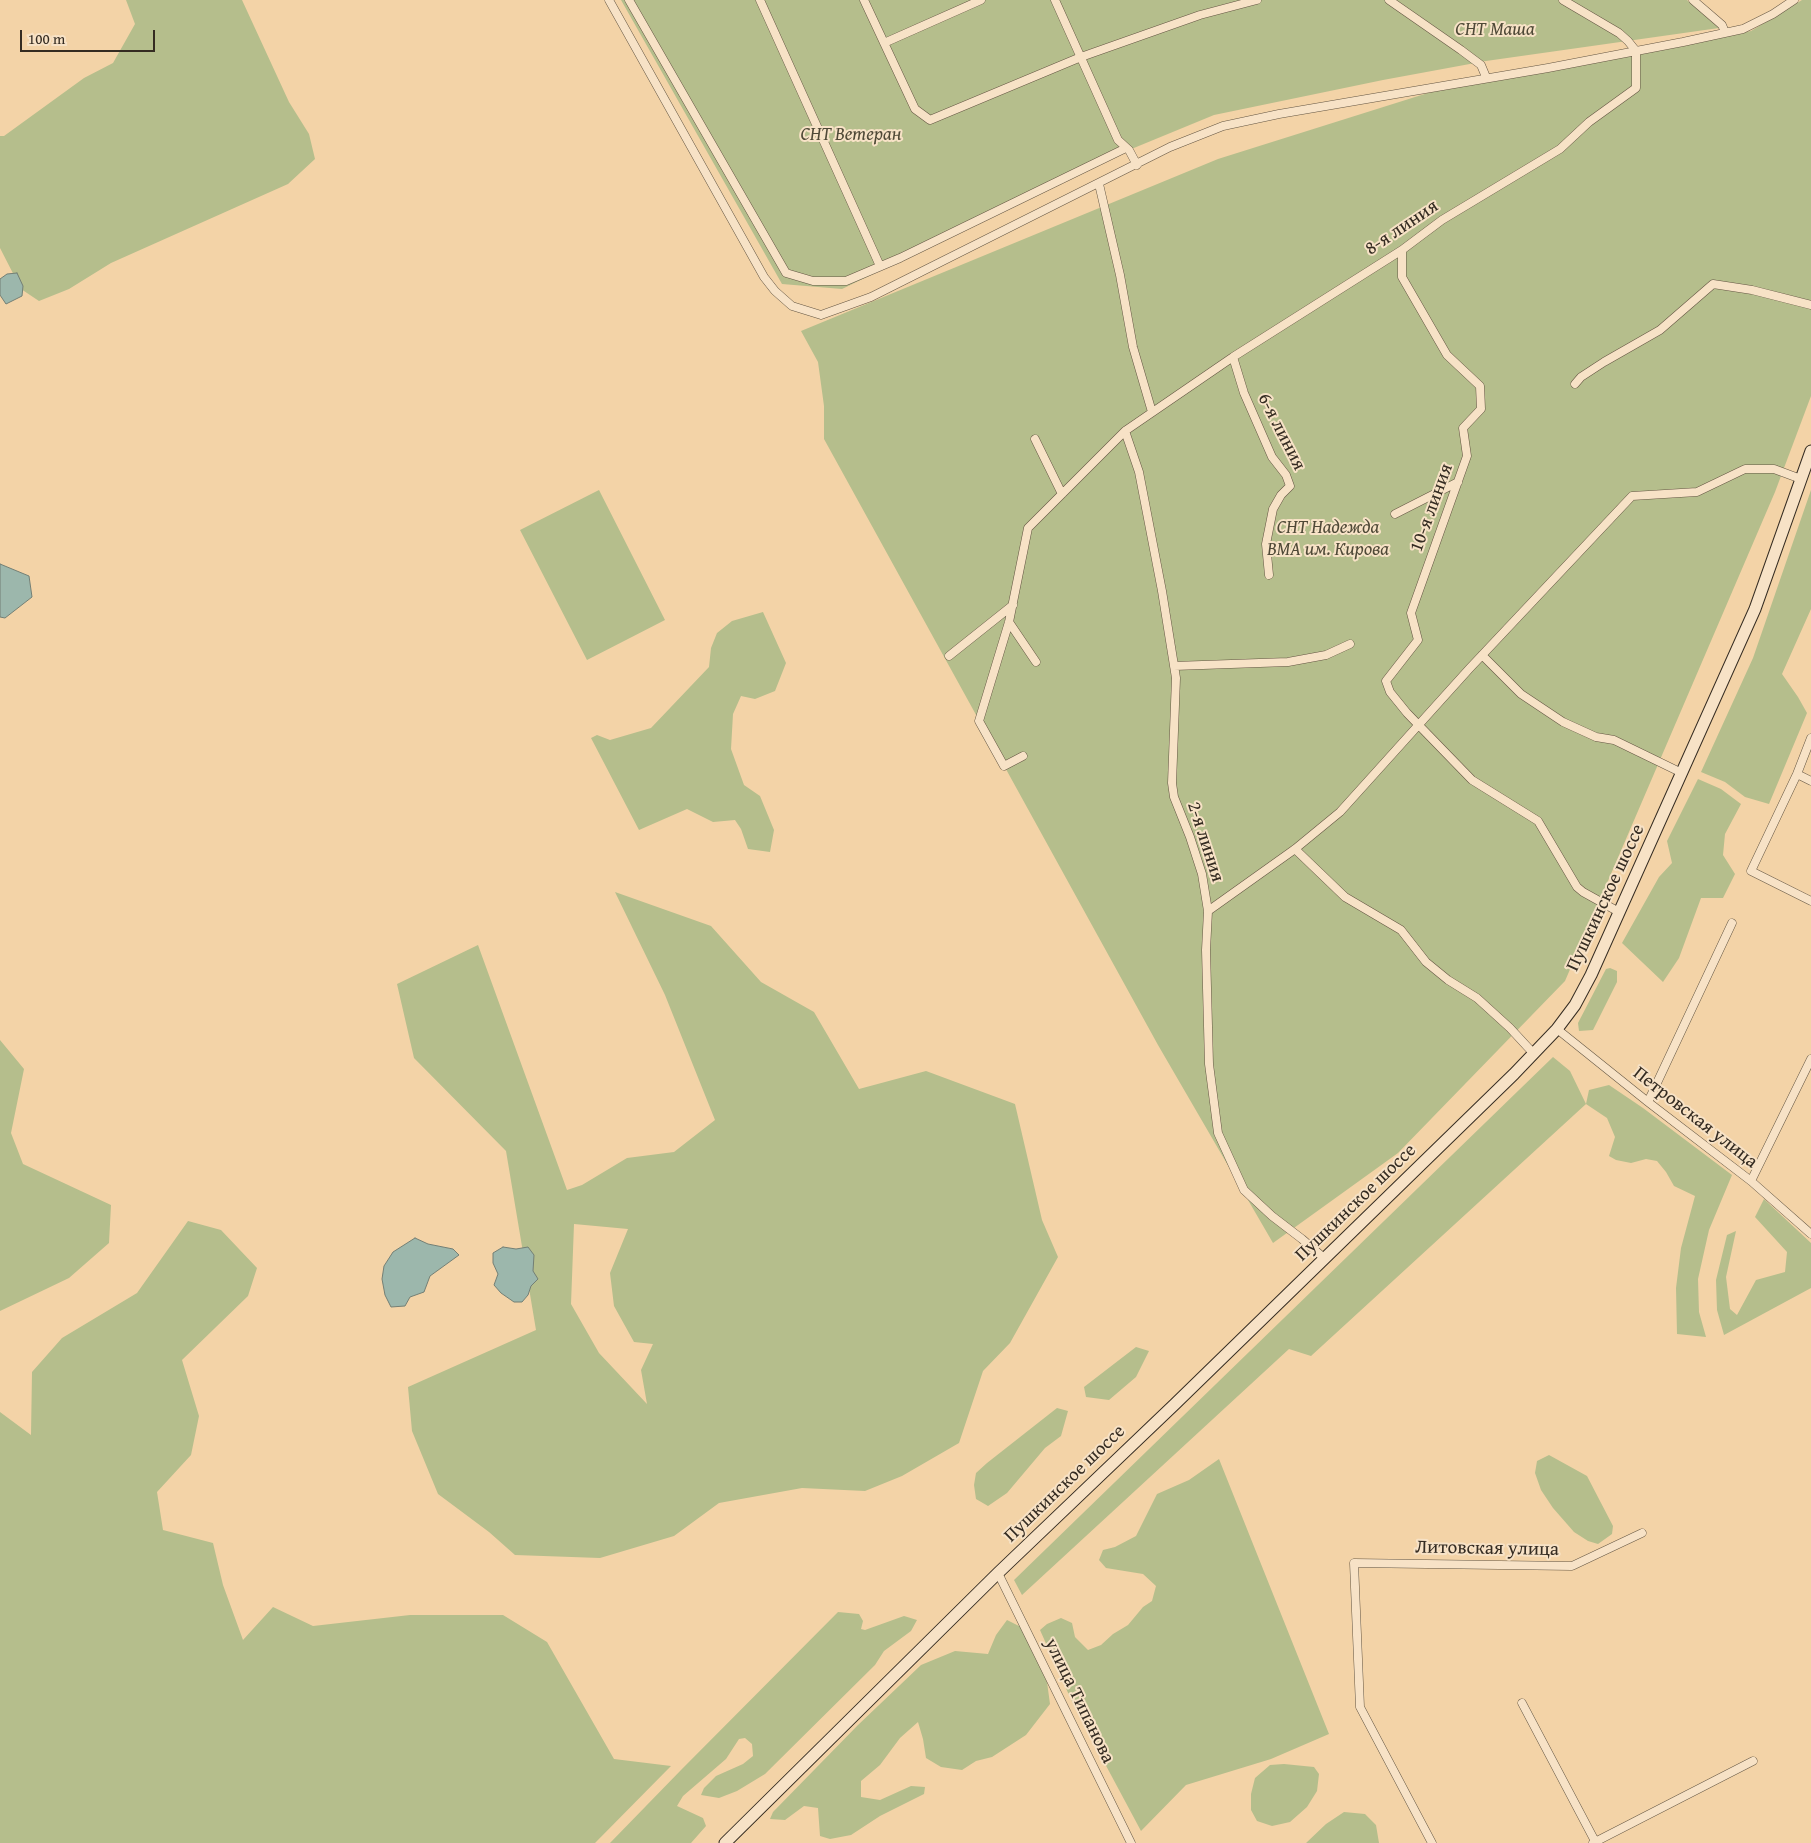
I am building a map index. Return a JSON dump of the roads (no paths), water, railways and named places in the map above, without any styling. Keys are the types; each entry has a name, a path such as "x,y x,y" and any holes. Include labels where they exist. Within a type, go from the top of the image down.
{"main road":[{"name":"Пушкинское шоссе","path":"725,1843 998,1573 1175,1404 1557,1030 1575,1005 1591,975 1755,609 1811,450"}],"street":[{"path":"609,0 764,277 775,291 792,306 821,314 872,298 1170,147 1222,126 1486,77 1548,68 1743,29 1773,14 1794,0"},
{"path":"628,0 786,273 813,282 846,282 900,258 1126,148"},
{"path":"760,0 880,266"},
{"path":"864,0 915,109 930,120 1080,57 1200,15 1257,0"},
{"path":"884,43 981,0"},
{"path":"1055,0 1118,140 1126,148 1137,165"},
{"path":"1389,0 1481,65 1486,77"},
{"path":"1563,0 1619,33 1628,40 1636,51"},
{"path":"1693,0 1722,25 1725,32"},
{"name":"8-я линия","path":"1152,412 1233,357 1402,250 1442,220 1560,148 1589,122 1636,88 1636,51"},
{"path":"1023,756 1004,766 979,721 1009,622 1028,528 1125,431 1152,412 1133,347 1120,275 1099,184"},
{"name":"10-я линия","path":"1402,250 1402,277 1448,355 1480,386 1481,409 1463,428 1467,456 1411,613 1418,640 1386,681 1390,692 1418,724"},
{"path":"1574,384 1581,377 1604,362 1660,330 1713,284 1752,290 1811,305"},
{"name":"6-я линия","path":"1233,357 1244,393 1272,457 1286,475 1290,486 1281,495 1273,509 1266,544 1269,575"},
{"name":"2-я линия","path":"1125,431 1139,472 1176,678 1172,783 1174,798 1190,837 1202,874 1208,911 1206,950 1209,1064 1218,1133 1244,1190 1272,1216 1302,1238 1324,1258"},
{"path":"1035,439 1062,494"},
{"path":"1208,911 1295,849 1340,812 1418,724 1632,496 1697,492 1745,469 1774,470 1801,479"},
{"path":"1395,514 1458,482"},
{"path":"949,656 1013,605"},
{"path":"1009,622 1036,662"},
{"path":"1174,666 1288,662 1326,655 1350,644"},
{"path":"1482,655 1521,694 1563,722 1596,737 1614,740 1682,774"},
{"path":"1418,724 1472,780 1538,821 1577,887 1596,901 1619,912"},
{"path":"1811,738 1751,871 1811,901"},
{"path":"1796,774 1811,781"},
{"path":"1295,849 1345,897 1401,930 1426,962 1448,980 1477,998 1510,1028 1534,1054"},
{"path":"1648,1102 1732,923"},
{"name":"Петровская улица","path":"1557,1030 1751,1181 1811,1234"},
{"path":"1751,1181 1810,1064"},
{"name":"Литовская улица","path":"1432,1843 1360,1706 1354,1563 1572,1566 1642,1533"},
{"name":"улица Типанова","path":"998,1573 1131,1843"},
{"path":"1522,1702 1595,1843 1753,1761"}],"park label":[{"name":"СНТ Маша","path":"1495,30"},
{"name":"СНТ Ветеран","path":"851,135"},
{"name":"СНТ Надежда ВМА им. Кирова","path":"1328,539"}]}
